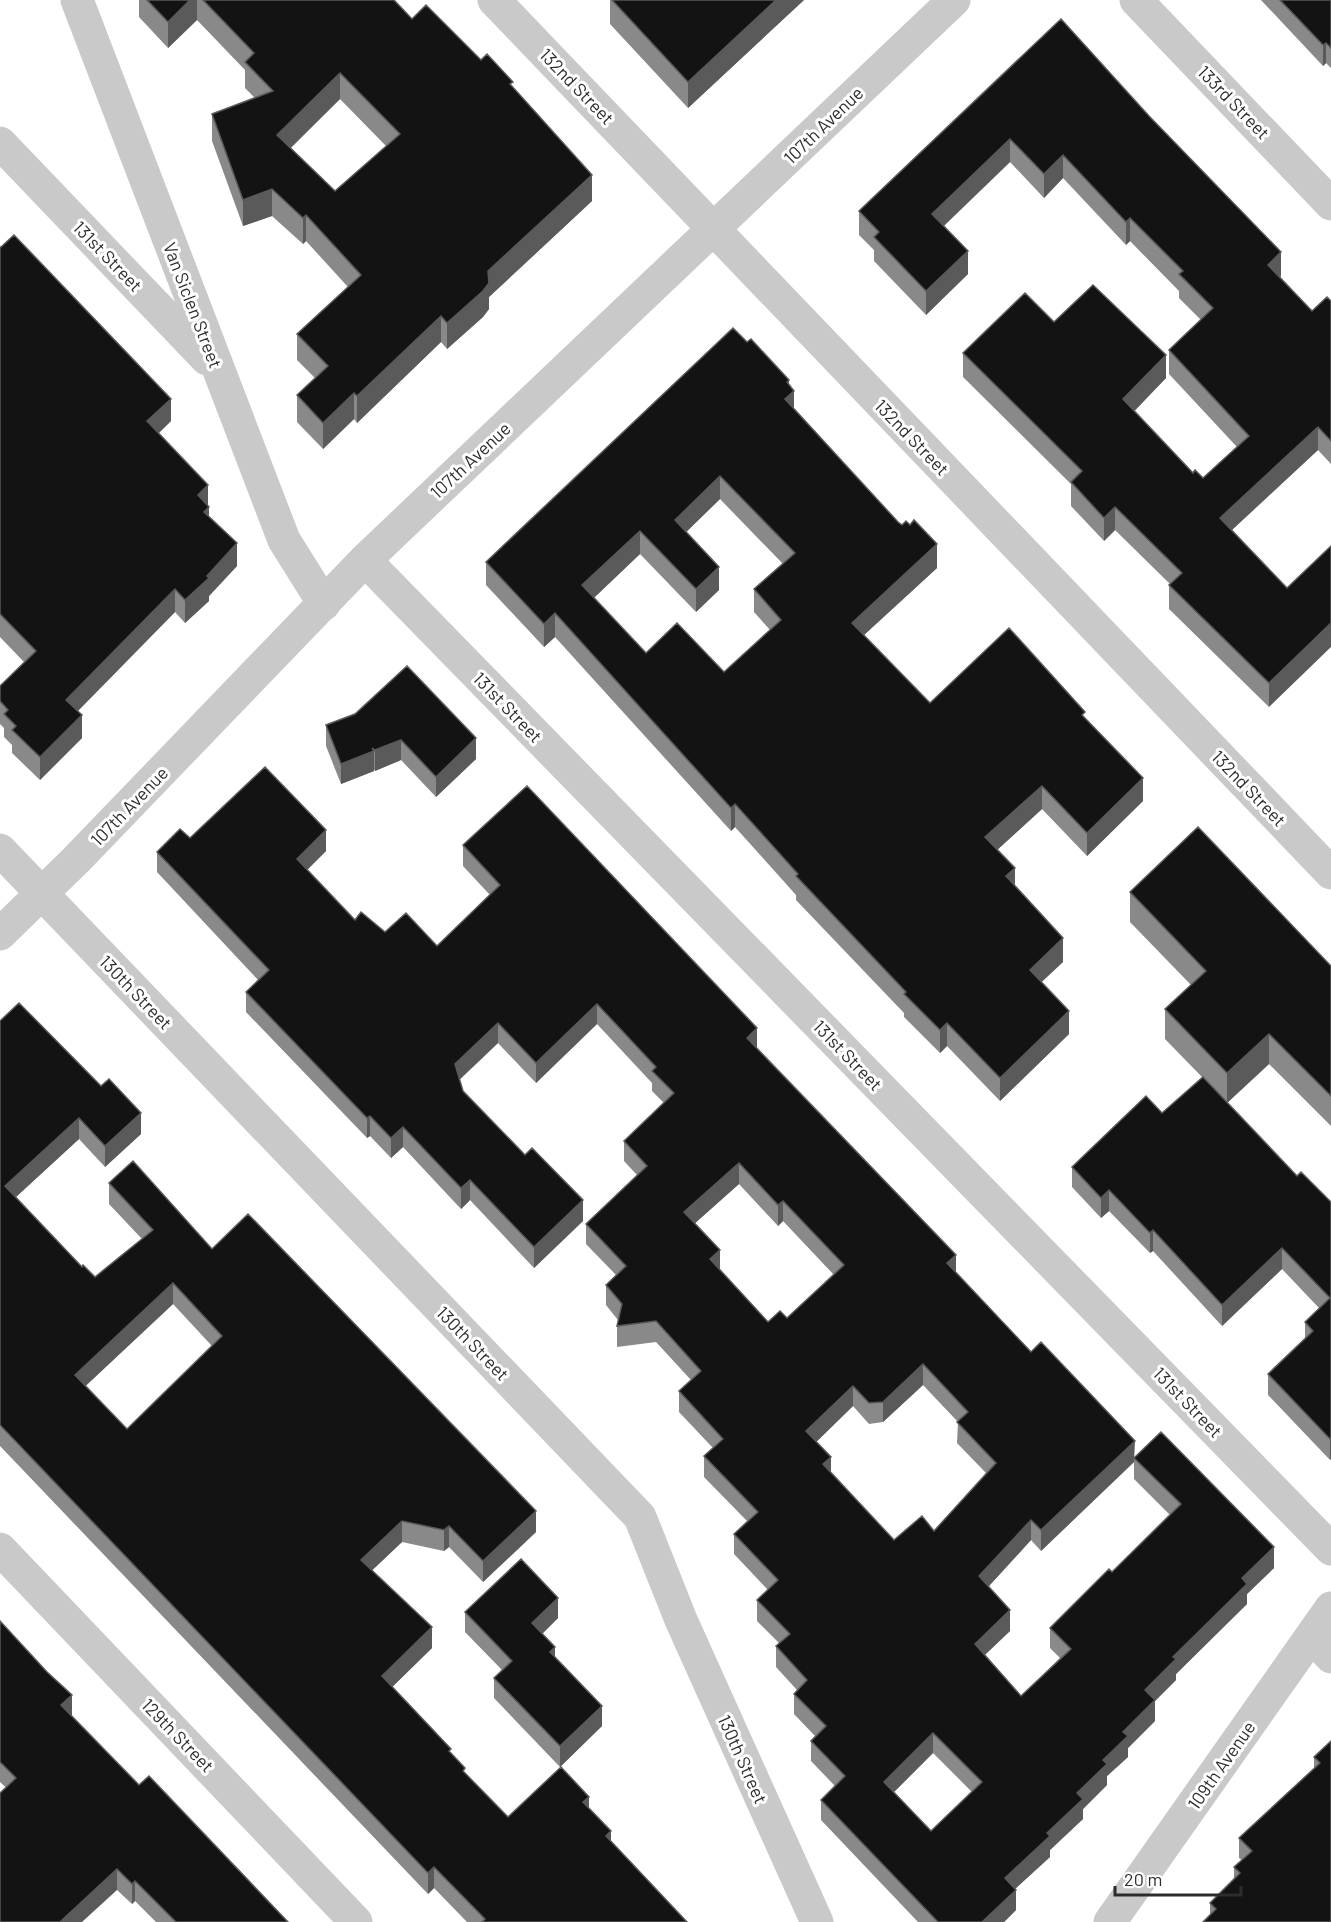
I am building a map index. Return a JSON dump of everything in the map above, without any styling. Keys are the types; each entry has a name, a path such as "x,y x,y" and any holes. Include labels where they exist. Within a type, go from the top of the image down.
{"street":[{"name":"Van Siclen Street","path":"77,0 284,540 324,604"},
{"name":"132nd Street","path":"494,0 1331,873"},
{"name":"107th Avenue","path":"0,934 365,560 954,0"},
{"name":"133rd Street","path":"1136,0 1331,204"},
{"name":"131st Street","path":"0,143 217,369"},
{"name":"131st Street","path":"365,560 1331,1549"},
{"name":"130th Street","path":"0,850 640,1516 681,1620 817,1922"},
{"name":"129th Street","path":"0,1549 356,1922"},
{"name":"109th Avenue","path":"1110,1922 1321,1647 1331,1608"}],"building":[{"path":"147,0 190,0 168,22"},
{"path":"203,0 394,0 412,19 426,5 481,60 487,54 513,82 510,84 592,175 488,271 489,283 483,291 447,323 441,316 357,396 354,393 323,423 297,395 328,366 297,334 361,275 306,215 303,218 272,189 243,200 212,114 273,91 245,62 254,53","holes":["340,73 400,134 335,191 277,135"]},
{"path":"612,0 776,0 688,82"},
{"path":"1280,0 1331,0 1331,48 1326,43 1323,45"},
{"path":"1061,19 1149,116 1281,252 1268,265 1312,311 1327,297 1331,301 1331,441 1318,427 1220,518 1287,588 1331,546 1331,623 1269,683 1169,585 1182,573 1115,507 1104,518 1071,482 1082,471 963,353 1025,293 1054,322 1093,285 1166,355 1123,399 1193,473 1195,470 1203,478 1249,436 1169,350 1213,308 1179,274 1183,271 1130,218 1126,222 1063,155 1044,174 1010,139 932,214 968,251 926,291 874,237 879,232 859,211"},
{"path":"14,235 171,399 147,421 208,485 198,495 209,507 204,512 237,543 207,576 209,578 185,600 175,589 66,700 82,715 40,757 12,730 16,726 4,714 8,710 0,701 0,686 36,651 0,614 0,247"},
{"path":"733,328 747,342 751,339 789,380 787,382 794,391 785,399 898,522 902,525 906,521 910,525 914,520 937,544 852,623 930,703 1009,628 1085,712 1082,715 1143,778 1087,833 1042,786 985,837 1015,868 1006,876 1063,938 1030,970 1069,1011 1000,1078 947,1023 940,1030 904,994 906,992 796,876 798,874 735,804 731,808 555,613 544,624 486,562","holes":["720,476 795,553 754,589 781,620 724,672 677,623 646,653 582,585 640,531 696,589 719,567 675,520"]},
{"path":"407,666 476,738 436,777 401,740 375,750 372,748 374,751 341,764 326,725 355,714"},
{"path":"265,767 326,830 297,859 355,920 361,912 385,932 406,913 437,946 500,885 463,845 527,786 757,1028 747,1038 956,1255 947,1263 1031,1352 1041,1342 1135,1441 1041,1530 1031,1520 979,1576 1010,1610 975,1644 1021,1696 1071,1649 1050,1628 1109,1569 1112,1572 1181,1504 1134,1458 1161,1432 1274,1547 1242,1578 1247,1584 1173,1657 1176,1659 1145,1690 1155,1700 1123,1732 1128,1736 1103,1760 1107,1764 1077,1793 1083,1799 1047,1833 1050,1836 1005,1878 1016,1890 982,1922 938,1922 821,1800 845,1776 811,1741 826,1726 794,1694 807,1680 776,1646 790,1634 757,1600 778,1580 734,1534 758,1512 704,1456 723,1439 679,1391 701,1371 656,1321 617,1326 622,1304 606,1285 626,1266 586,1224 647,1166 624,1141 674,1093 652,1071 656,1067 597,1004 536,1063 498,1023 455,1064 463,1091 525,1155 532,1148 583,1200 534,1247 470,1180 461,1188 403,1127 391,1138 370,1116 367,1118 246,992 269,970 157,852 180,829 190,838","holes":["739,1163 778,1205 783,1201 844,1265 787,1318 780,1311 768,1322 710,1259 720,1250 684,1212","923,1364 968,1412 957,1422 996,1463 934,1531 922,1516 894,1540 823,1464 831,1457 806,1431 853,1386 869,1403 883,1402","933,1733 982,1782 931,1831 884,1782"]},
{"path":"1198,827 1331,966 1331,1096 1269,1034 1227,1073 1165,1009 1206,971 1130,892"},
{"path":"19,1003 101,1086 109,1079 141,1113 105,1146 79,1118 5,1186 82,1267 83,1265 95,1277 153,1230 109,1183 133,1161 212,1249 248,1214 536,1511 483,1561 449,1526 444,1530 402,1521 361,1560 432,1627 382,1676 451,1749 449,1751 465,1768 463,1771 508,1817 561,1767 589,1797 583,1802 611,1831 606,1836 687,1922 482,1922 485,1919 434,1867 428,1873 0,1425 0,1021","holes":["173,1283 222,1336 127,1429 75,1375"]},
{"path":"1203,1077 1297,1176 1301,1172 1331,1202 1330,1439 1268,1374 1313,1331 1305,1322 1330,1298 1282,1248 1222,1305 1153,1230 1150,1233 1109,1190 1101,1198 1072,1167 1146,1096 1162,1113"},
{"path":"521,1559 558,1598 532,1623 555,1647 550,1652 602,1706 560,1746 494,1678 512,1661 465,1612"},
{"path":"0,1621 47,1672 72,1695 61,1705 139,1785 149,1776 288,1922 176,1922 135,1881 132,1884 117,1869 60,1922 0,1922 0,1793 16,1778 0,1762"},
{"path":"1331,1741 1331,1922 1203,1922 1216,1909 1210,1903 1240,1873 1234,1867 1252,1851 1239,1838 1320,1763 1314,1757"}]}
